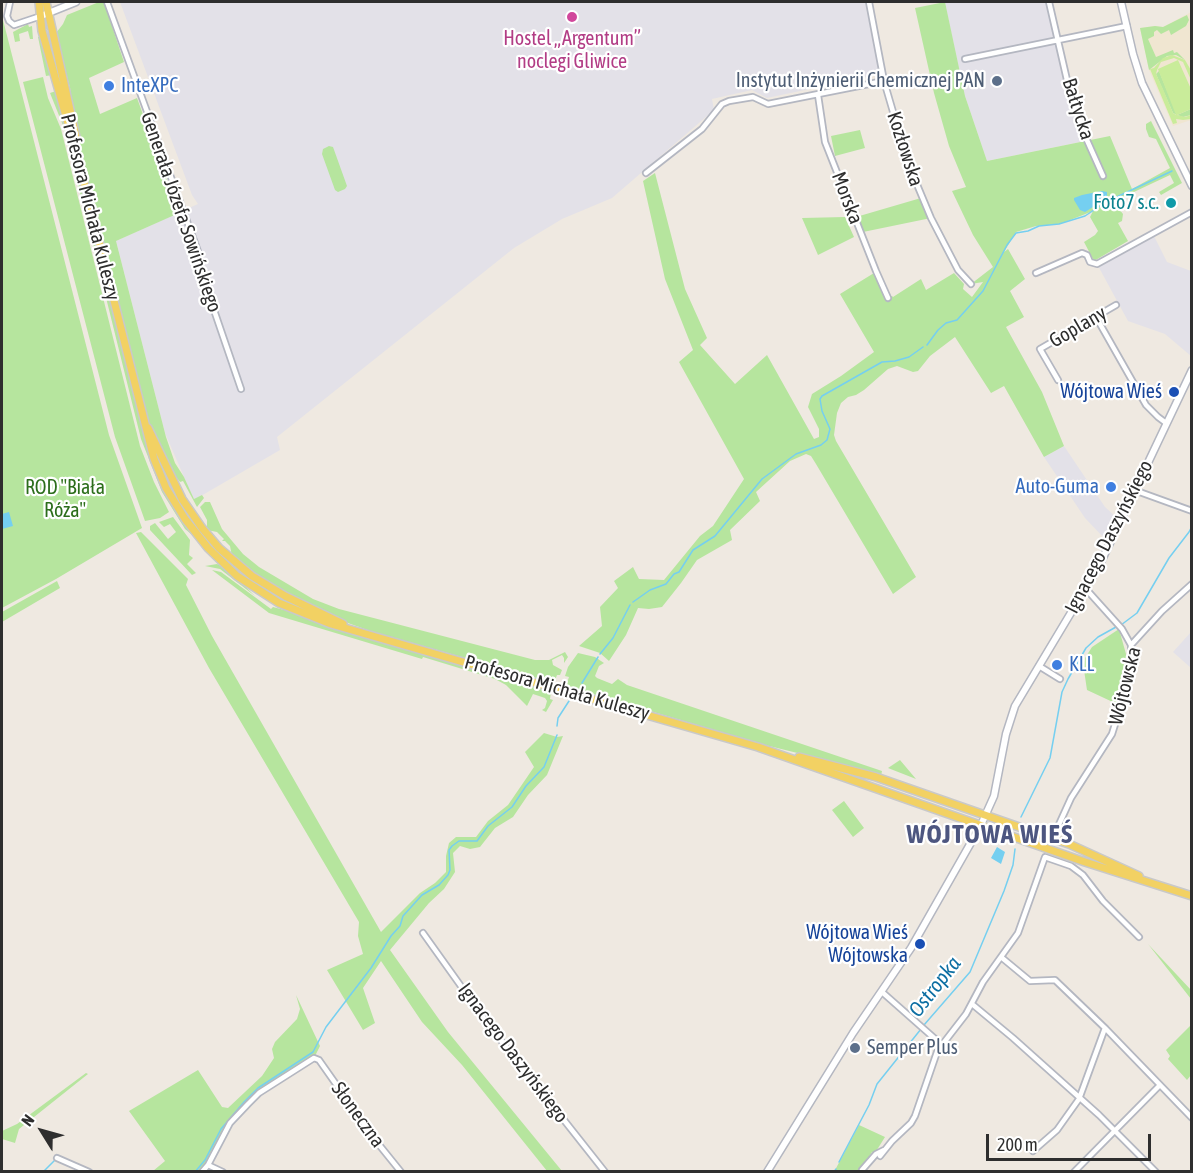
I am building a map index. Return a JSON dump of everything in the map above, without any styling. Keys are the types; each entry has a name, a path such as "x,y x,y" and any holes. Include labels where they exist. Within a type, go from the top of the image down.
{"main road":[{"name":"Profesora Michała Kuleszy","path":"39,2 45,14 73,118 80,166"},
{"name":"Profesora Michała Kuleszy","path":"46,2 42,31 80,166 142,412 159,454 182,499 219,548 252,576 285,596 356,630 758,747 856,771 1069,844 1170,889"},
{"path":"45,14 76,2"},
{"path":"1121,2 1142,83 1191,186"},
{"name":"Ignacego Daszyńskiego","path":"767,1172 853,1033 911,948 981,825 994,796 1009,722 1015,706 1101,562 1191,370"},
{"name":"Profesora Michała Kuleszy","path":"758,747 1170,889"},
{"path":"1170,889 1191,896"}],"street":[{"path":"10,2 7,12 14,25 45,14"},
{"name":"Generała Józefa Sowińskiego","path":"107,2 199,254 202,275 241,389"},
{"name":"Kozłowska","path":"869,2 884,81 908,163 921,198 958,270 972,284"},
{"name":"Bałtycka","path":"1049,2 1067,80 1086,138 1103,176"},
{"path":"965,59 1127,26"},
{"path":"646,173 702,129 722,104 729,101 753,97 768,104 884,81"},
{"name":"Morska","path":"818,95 825,142 888,298"},
{"path":"1036,273 1082,253 1097,264 1191,212"},
{"name":"Goplany","path":"1058,380 1040,349 1116,305"},
{"path":"1096,316 1146,405 1166,423"},
{"path":"1134,489 1191,511"},
{"name":"Wójtowska","path":"1056,831 1071,798 1112,734 1125,692 1131,660 1131,645 1191,584"},
{"path":"1086,589 1122,628 1131,645"},
{"path":"1039,666 1060,679"},
{"path":"880,1156 911,1124 937,1052 972,1004 983,982 1018,933 1045,857 1071,866 1083,875 1103,901 1138,937"},
{"name":"Ignacego Daszyńskiego","path":"423,933 488,1024 605,1172"},
{"path":"1001,957 1030,981 1055,980 1106,1028 1191,1118"},
{"path":"882,992 942,1045"},
{"path":"972,1004 1114,1130 1156,1172"},
{"path":"1033,1151 1057,1130 1079,1099 1106,1028"},
{"name":"Słoneczna","path":"208,1164 230,1124 248,1104 260,1093 314,1058 401,1172"},
{"path":"1074,1172 1160,1085"},
{"path":"864,1172 862,1170 876,1154 887,1148"},
{"path":"57,1158 88,1172"},
{"path":"202,1172 208,1164 223,1172"}],"shaded area":[{"path":"120,2 865,2 880,74 767,98 752,90 712,99 714,110 612,198 562,219 514,248 277,437 280,450 194,500 165,433 116,241 198,204 192,195"},
{"path":"942,2 1045,2 1068,89 1085,141 987,161 965,96 945,3"},
{"path":"1191,12 1191,120 1173,126 1149,70 1140,28 1163,27"},
{"path":"1152,232 1167,262 1191,271 1191,356 1165,334 1128,321 1097,264"},
{"path":"1064,446 1105,507 1115,516 1104,538 1085,518 1044,457"},
{"path":"1191,632 1191,668 1173,652"}],"green space":[{"path":"104,2 124,62 89,78 100,114 137,98 179,213 116,241 166,437 175,463 194,499 202,495 204,498 197,507 183,481 180,482 167,465 149,423 79,147 70,88 56,33 67,15"},
{"path":"945,2 965,96 987,161 1110,136 1132,189 1170,168 1156,139 1149,137 1146,124 1151,121 1182,183 1161,195 1159,192 1174,183 1170,175 1119,199 1118,196 1110,199 1118,199 1119,209 1123,214 1122,221 1118,223 1128,241 1094,261 1084,242 1098,231 1090,217 1093,211 1060,224 1036,226 1016,232 1004,252 1008,249 1025,279 1010,291 1024,317 1006,327 1042,392 1064,446 1044,457 1004,386 991,393 955,337 930,356 918,371 913,372 897,366 888,369 864,390 841,403 837,413 834,435 836,441 916,577 893,594 816,464 811,456 806,454 790,461 756,492 760,501 730,530 732,540 697,560 662,607 638,608 626,635 609,661 600,653 579,646 602,626 600,607 618,588 614,581 633,567 639,579 664,580 700,536 713,526 744,479 679,362 693,350 665,279 643,181 655,173 685,289 707,338 700,345 735,384 767,355 814,439 819,437 819,429 808,407 812,394 874,352 840,294 874,273 886,299 921,279 926,290 954,273 964,284 963,289 972,297 983,282 971,284 993,267 973,235 952,191 966,187 949,146 934,93 915,8"},
{"path":"1187,15 1189,20 1186,26 1171,35 1169,30 1161,34 1157,30 1154,36 1148,39 1156,57 1173,50 1185,60 1176,55 1167,56 1149,70 1140,28 1163,27"},
{"name":"ROD \"Biała Róża\"","path":"2,16 109,435 142,528 2,608"},
{"path":"28,24 29,27 32,26 33,39 30,39 28,31 19,34 20,41 15,42 13,32"},
{"path":"42,36 52,75 46,76 38,37"},
{"path":"1172,55 1185,60 1192,72 1191,80 1183,62 1174,58 1161,62 1157,70 1156,74 1173,113 1176,115 1158,69 1178,60 1191,89 1191,109 1177,115 1185,117 1191,115 1191,119 1176,119 1177,123 1173,124 1150,69 1154,68 1163,58"},
{"path":"1159,71 1177,115 1173,113 1156,74"},
{"path":"43,77 48,98 61,129 140,446 169,512 160,518 145,521 115,437 23,82"},
{"path":"56,91 61,103 146,440 156,469 193,533 191,534 185,529 162,492 141,439 64,128 50,93"},
{"path":"1191,109 1191,115 1183,117 1177,115"},
{"path":"860,130 865,148 835,156 831,136"},
{"path":"333,147 347,186 338,192 335,190 322,154 323,149"},
{"path":"921,198 931,218 863,232 856,217"},
{"path":"845,217 854,237 818,255 802,218"},
{"path":"205,502 210,502 222,529 243,554 259,567 313,599 339,609 535,660 549,660 565,652 568,657 564,663 562,655 552,660 553,665 562,670 560,675 557,675 554,683 373,632 334,618 260,579 232,556 230,546 222,541 224,539 217,532 207,530 207,520 200,507"},
{"path":"173,517 190,540 189,555 193,558 187,564 196,573 192,575 150,530 150,526 155,523 168,539 176,532 170,524 164,527 159,522"},
{"path":"141,532 188,579 186,585 212,636 381,932 420,893 446,872 449,843 456,837 476,837 488,821 508,805 534,767 525,752 544,733 557,737 563,736 547,775 528,795 513,817 495,828 480,847 470,849 460,846 453,853 455,872 444,889 429,903 390,950 448,1032 562,1171 547,1171 462,1065 422,1022 381,961 363,988 375,1023 363,1030 327,970 363,954 358,936 359,922 209,668 136,533"},
{"path":"217,564 227,569 255,596 220,569 205,566"},
{"path":"212,570 221,572 271,609 273,607 296,613 551,692 550,699 553,700 546,712 542,710 547,701 545,698 533,694 527,706 506,685 495,679 269,613"},
{"path":"57,581 60,588 2,622 2,612"},
{"path":"1119,629 1126,654 1125,673 1117,704 1087,690 1084,670 1085,658 1092,647"},
{"path":"578,653 595,657 604,663 599,666 595,676 597,678 612,684 618,679 627,685 882,771 881,776 761,744 566,686 569,677 565,676 568,667"},
{"path":"900,760 916,779 888,768"},
{"path":"844,801 864,828 853,837 832,810"},
{"path":"1148,944 1191,990 1191,999"},
{"path":"296,995 320,1046 314,1058 260,1093 238,1114 202,1171 153,1171 165,1161 129,1111 198,1070 222,1107 228,1108 262,1076 274,1058 272,1049 275,1042 297,1019 300,1009"},
{"path":"1191,1025 1191,1075 1187,1080 1168,1059 1170,1056 1166,1050"},
{"path":"86,1073 88,1074 19,1129 15,1143 2,1139 2,1131 17,1124"},
{"path":"859,1125 885,1137 860,1171 834,1172"}],"water":[{"path":"1107,192 1107,198 1085,212 1080,210 1074,200 1082,195"},
{"path":"9,512 13,526 2,529 2,514"},
{"path":"997,847 1005,852 1001,864 991,858"}],"waterway":[{"path":"927,345 938,330 946,323 957,320 983,291 1007,245 1016,233 1085,216 1106,202 1172,171"},
{"path":"633,602 650,590 666,584 674,574 679,572 693,550 715,536 762,479 796,454 821,445 827,440 830,429 822,411 820,399 822,396 882,362 909,357 923,347"},
{"name":"Ostropka","path":"1121,625 1137,613 1169,558 1192,526"},
{"path":"600,654 613,638 630,605"},
{"name":"Ostropka","path":"1021,817 1050,758 1062,692 1068,679 1086,648 1098,637 1116,627"},
{"path":"582,683 598,657"},
{"path":"557,726 558,718 569,701"},
{"path":"195,1172 205,1160 221,1129 244,1102 258,1088 313,1052 326,1027 400,926 403,916 422,895 439,885 448,875 449,850 452,846 459,841 477,841 488,826 512,807 526,786 544,767 557,735"},
{"name":"Ostropka","path":"924,1025 970,972 1004,891 1013,865 1015,849"},
{"name":"Ostropka","path":"839,1162 869,1105 877,1084 921,1029"},
{"path":"43,1172 55,1160"}],"place":[{"name":"Hostel „Argentum” noclegi Gliwice","path":"572,17"},
{"name":"Instytut Inżynierii Chemicznej PAN","path":"997,81"},
{"name":"InteXPC","path":"109,86"},
{"name":"Foto7 s.c.","path":"1171,203"},
{"name":"Wójtowa Wieś","path":"1174,392"},
{"name":"Auto-Guma","path":"1111,487"},
{"name":"KLL","path":"1057,665"},
{"name":"Wójtowa Wieś Wójtowska","path":"920,944"},
{"name":"Semper Plus","path":"855,1048"}],"district":[{"name":"WÓJTOWA WIEŚ","path":"990,835"}]}
